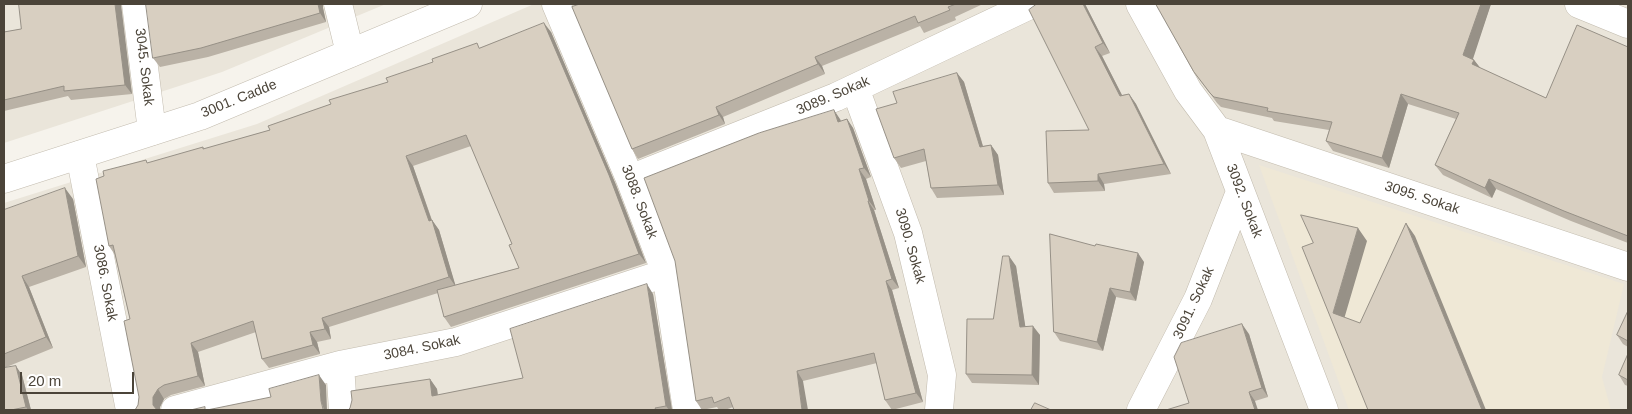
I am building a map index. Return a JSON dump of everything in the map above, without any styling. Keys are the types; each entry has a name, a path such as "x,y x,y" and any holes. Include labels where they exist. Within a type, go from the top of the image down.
{"street":[{"name":"3045. Sokak","path":"136,4 152,131"},
{"path":"338,4 350,53"},
{"name":"3001. Cadde","path":"4,179 200,116 468,4"},
{"name":"3088. Sokak","path":"556,4 630,179 666,273 687,410"},
{"name":"3089. Sokak","path":"630,179 855,88 1032,4"},
{"name":"3092. Sokak","path":"1140,4 1188,91 1216,130 1324,410"},
{"path":"1579,4 1628,24"},
{"name":"3090. Sokak","path":"855,88 908,234 942,375 939,410"},
{"name":"3095. Sokak","path":"1216,130 1628,266"},
{"name":"3086. Sokak","path":"80,155 130,410"},
{"name":"3091. Sokak","path":"1141,410 1198,299 1240,192"},
{"name":"3084. Sokak","path":"175,410 340,365 456,342 666,273"},
{"path":"340,365 343,410"}],"shaded area":[{"path":"4,4 386,4 222,72 4,143"},
{"path":"534,4 1628,4 1628,410 4,410 4,203 257,124"},
{"path":"1259,165 1624,284 1602,377 1611,410 1349,410"}],"building":[{"path":"19,4 115,4 125,85 64,91 64,86 4,100 4,32 21,29"},
{"path":"146,4 318,4 320,13 201,48 153,58"},
{"path":"580,4 956,4 948,7 950,10 918,23 915,16 815,57 818,64 716,107 719,115 632,149 572,7"},
{"path":"1037,4 1083,4 1103,43 1095,47 1120,96 1129,94 1164,164 1098,174 1098,181 1048,183 1046,131 1089,130 1029,10"},
{"path":"1156,4 1481,4 1463,55 1474,60 1472,64 1546,98 1577,25 1628,47 1628,236 1489,179 1485,188 1435,165 1459,113 1401,94 1382,158 1326,141 1332,122 1267,111 1268,108 1214,97 1194,72"},
{"path":"544,23 609,175 639,254 444,317 437,290 519,268 509,245 512,244 466,135 406,156 429,221 432,220 449,277 322,318 325,329 310,332 313,345 262,359 253,321 191,343 198,376 164,385 158,389 153,397 153,405 157,410 135,410 139,397 124,321 130,319 113,245 109,246 96,179 104,176 103,171 146,160 147,163 270,130 268,126 331,104 329,100 388,82 386,78 433,62 432,59 477,43 479,48"},
{"path":"957,73 980,147 991,145 998,185 931,188 924,149 894,158 876,109 897,103 893,92"},
{"path":"834,110 838,122 847,119 864,168 859,169 892,279 886,281 916,393 885,400 874,353 797,371 802,410 734,410 729,397 714,403 712,397 696,401 675,261 644,178 759,133"},
{"path":"65,188 78,256 22,276 46,337 4,354 4,210"},
{"path":"1301,215 1358,228 1333,313 1360,323 1406,223 1482,410 1368,410 1302,247 1313,243"},
{"path":"1050,234 1095,246 1096,244 1138,253 1130,292 1110,288 1097,342 1054,332"},
{"path":"1003,256 1009,256 1020,327 1033,326 1032,375 966,374 967,319 993,319"},
{"path":"647,284 666,406 655,408 656,410 348,410 352,400 351,391 430,379 432,396 523,378 510,329"},
{"path":"1628,311 1628,341 1617,335"},
{"path":"1242,324 1262,388 1249,392 1255,410 1166,410 1189,403 1174,357 1181,343"},
{"path":"1628,354 1628,380 1619,375"},
{"path":"16,366 26,407 4,410 4,368"},
{"path":"319,375 321,401 325,410 207,410 271,397 269,389"},
{"path":"1035,403 1051,410 1031,410"},
{"path":"205,407 205,410 191,410"}]}
